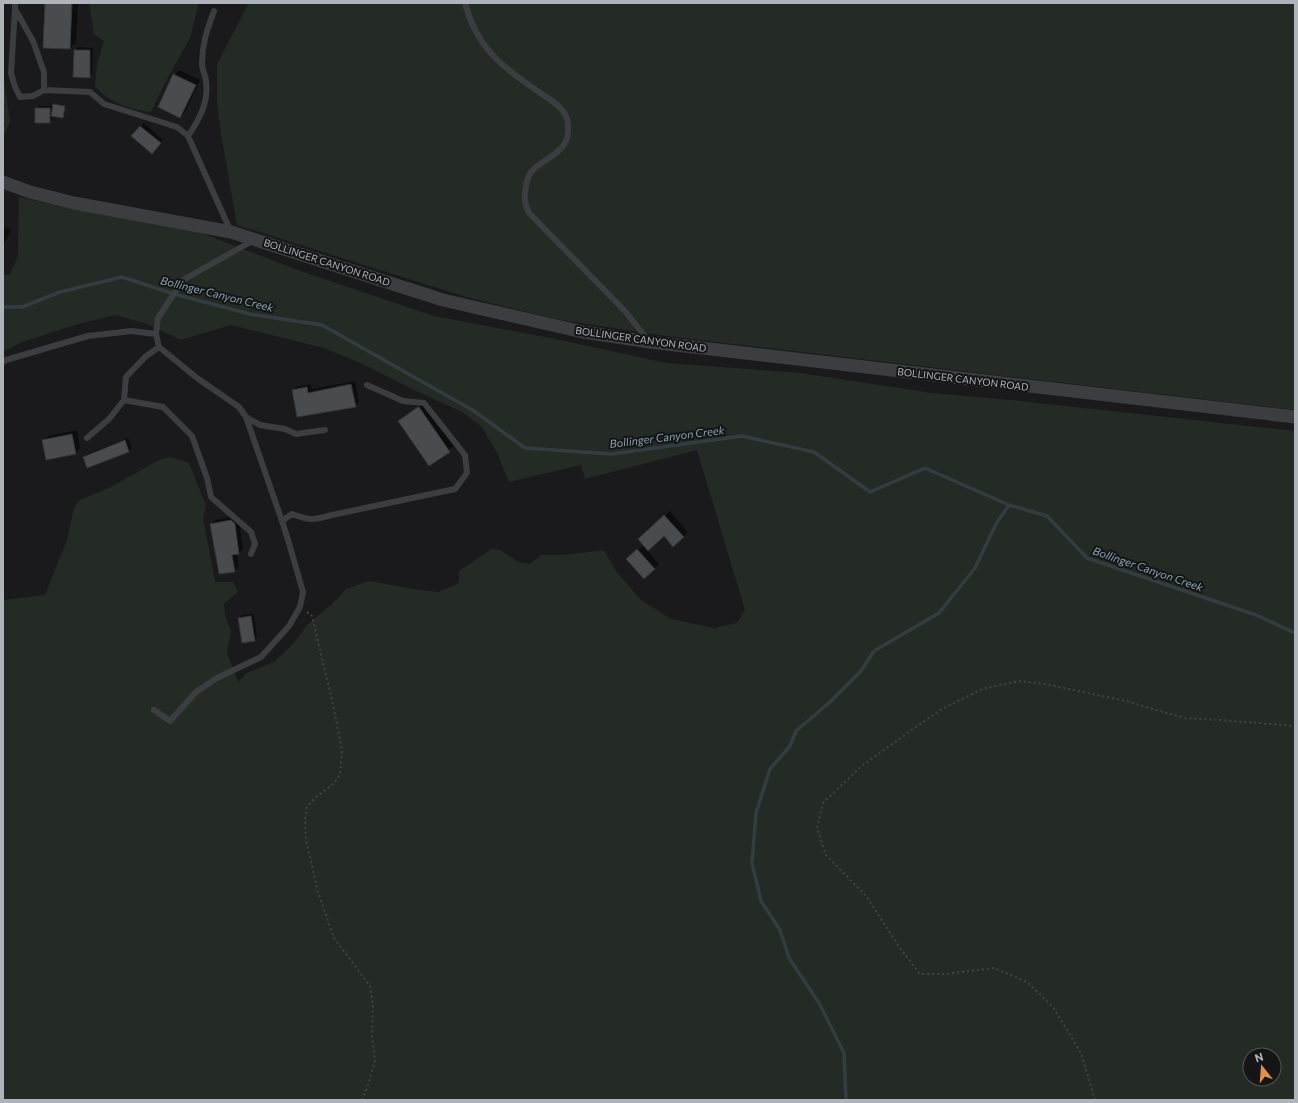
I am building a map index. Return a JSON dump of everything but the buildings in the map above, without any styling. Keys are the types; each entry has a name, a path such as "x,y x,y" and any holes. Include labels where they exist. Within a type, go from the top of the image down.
{"street":[{"name":"BOLLINGER CANYON ROAD","path":"3,182 30,192 74,203 231,232 443,300 583,332 650,342 1295,418"}],"lane":[{"path":"466,3 474,27 487,50 504,66 560,107 567,119 568,133 564,145 554,156 542,163 531,173 524,198 529,213 624,310 650,342"},
{"path":"15,6 33,41 44,72 44,90"},
{"path":"15,6 11,74 20,97 33,96 44,90 90,92 104,104 177,127 188,136 231,232"},
{"path":"188,136 196,125 205,105 206,82 202,66 204,40 214,11"},
{"path":"154,710 170,721 196,692 217,678 261,657 290,626 300,607 302,592 290,543 246,417 239,407 197,378 159,347 156,334 158,318 183,280 256,239"},
{"path":"3,362 88,336 131,331 156,334"},
{"path":"87,438 109,419 124,400 126,377 145,357 159,347"},
{"path":"282,521 292,514 306,519 315,520 339,513 455,489 467,473 465,455 424,403 402,401 367,385"},
{"path":"124,400 163,407 192,436 212,497 251,532 255,544 251,554"},
{"path":"246,417 260,425 285,429 296,434 325,430"}],"path":[{"path":"300,607 312,616 342,750 340,774 332,785 315,798 307,807 305,819 306,840 318,892 334,938 370,986 373,1006 372,1036 375,1061 362,1100"},
{"path":"1095,1100 1081,1053 1053,1007 1027,982 994,968 946,974 920,974 900,948 866,896 826,855 817,828 823,803 862,765 940,710 982,689 1019,681 1045,684 1126,701 1184,718 1295,726"}],"shaded area":[{"path":"89,3 199,3 190,38 151,112 128,107 113,101 100,92 95,86 97,64 104,41 94,34"},
{"path":"249,3 1295,3 1295,410 666,336 561,320 466,297 237,225 217,103 217,64"},
{"path":"3,75 10,121 5,133 3,134"},
{"path":"19,197 77,210 201,233 306,273 434,316 560,340 667,363 800,373 932,393 1020,401 1295,431 1295,1100 3,1100 3,600 45,595 67,540 74,508 80,500 111,487 159,460 170,457 189,463 206,506 203,517 215,582 233,582 238,592 224,604 225,616 231,631 227,653 238,682 247,673 274,662 293,644 307,625 332,604 346,589 370,581 439,592 459,583 459,571 492,549 500,550 519,562 530,564 541,555 564,555 604,550 615,570 641,600 671,619 714,628 737,623 745,610 697,450 585,479 581,465 509,482 498,455 482,427 462,412 365,365 324,348 231,325 181,340 147,324 116,315 78,324 22,342 3,352 3,275 10,274 18,256"}],"waterway":[{"name":"Bollinger Canyon Creek","path":"3,307 22,307 60,292 122,277 174,294 250,314 322,325 474,411 525,448 611,454 742,436 814,452 870,492 925,468 1009,505 1047,516 1087,558 1256,615 1295,633"},
{"path":"846,1100 844,1053 819,1003 789,958 780,930 761,901 752,863 756,813 770,769 790,746 796,731 830,702 861,671 874,651 939,613 975,568 996,524 1009,505"}]}
